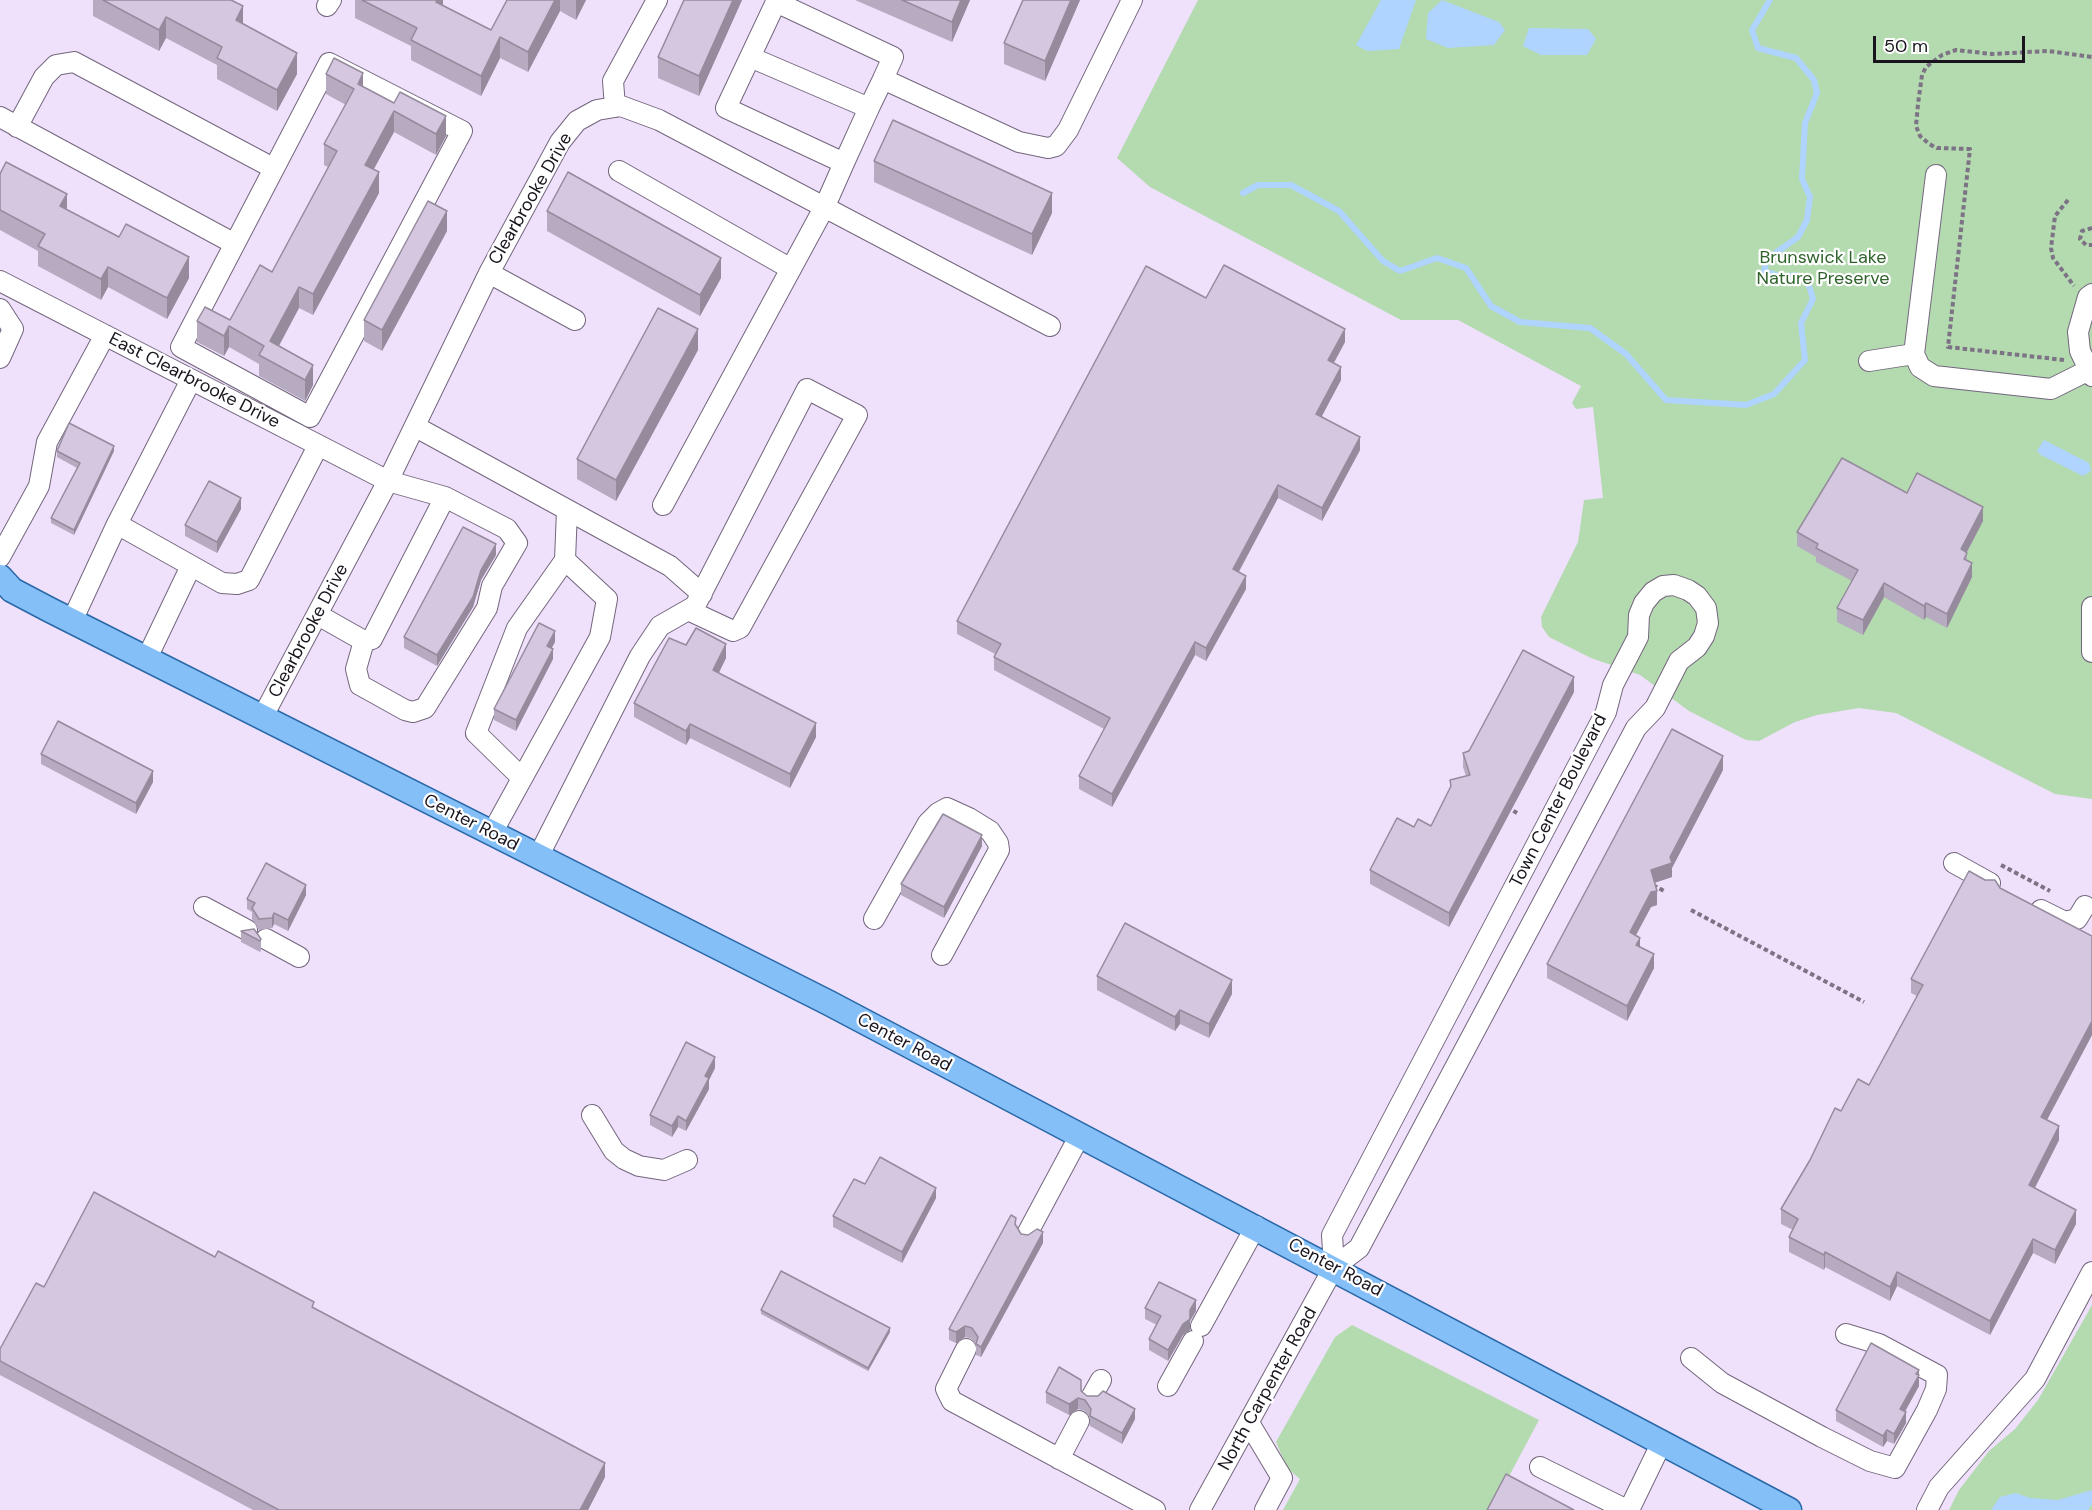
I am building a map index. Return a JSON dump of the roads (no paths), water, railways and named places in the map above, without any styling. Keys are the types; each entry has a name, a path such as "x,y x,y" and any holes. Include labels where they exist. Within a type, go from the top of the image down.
{"main road":[{"name":"Center Road","path":"4,585 262,718 829,1003 1334,1267 1789,1510"}],"street":[{"path":"657,0 614,81 615,107 621,106 659,120 1050,326"},
{"path":"883,79 1019,142 1048,148 1056,146 1068,130 1132,0"},
{"path":"663,505 825,207 893,57 776,2 726,108 844,163"},
{"path":"750,57 869,108"},
{"path":"233,243 9,122 56,65 74,62 273,168"},
{"path":"329,63 462,131 310,417 181,346 233,243 329,63"},
{"name":"Clearbrooke Drive","path":"262,718 416,427 489,273 560,142 577,121 597,110 615,107"},
{"path":"619,171 791,269"},
{"path":"1936,175 1914,354 1920,367 1934,376 2051,389 2090,374 2080,351 2078,332 2088,297 2083,294"},
{"path":"489,273 575,320"},
{"name":"East Clearbrooke Drive","path":"0,281 388,481 445,497 507,529 517,543 492,586 487,608 425,708 413,712 405,710 360,686 356,669 364,641"},
{"path":"0,309 13,329 0,358"},
{"path":"0,557 39,486 47,442 105,335"},
{"path":"1869,361 1914,354"},
{"path":"72,621 117,524 190,380"},
{"path":"538,857 640,656 660,626 688,610 695,606 807,389 857,415 740,628 733,632 688,610"},
{"path":"416,427 670,566 702,594"},
{"path":"117,524 222,583 237,584 249,580 318,446"},
{"path":"318,615 364,641 372,639 445,497"},
{"path":"522,778 476,733 518,627 565,560 567,510"},
{"path":"492,833 600,637 608,599 565,560"},
{"path":"147,658 191,566"},
{"name":"Town Center Boulevard","path":"1674,585 1688,590 1697,596 1706,608 1708,623 1704,636 1697,647 1679,661 1655,708 1636,728 1359,1248 1334,1267 1332,1235 1606,712 1613,685 1638,637 1639,615 1644,603 1653,592 1663,586 1674,585"},
{"path":"2092,607 2092,652"},
{"path":"874,920 918,835 928,823 947,808 969,818 990,831 998,843 999,850 942,955"},
{"path":"1954,863 1990,883"},
{"path":"2026,902 2066,922 2077,919 2085,906"},
{"path":"204,907 247,930"},
{"path":"266,939 299,957"},
{"path":"592,1115 614,1151 624,1159 639,1166 664,1170 687,1160"},
{"path":"1027,1234 1080,1135"},
{"path":"1168,1386 1256,1226"},
{"name":"North Carpenter Road","path":"1200,1510 1334,1267"},
{"path":"1927,1510 1939,1487 2035,1379 2092,1272"},
{"path":"1691,1358 1722,1383 1822,1437 1870,1461 1895,1468 1927,1410 1936,1389 1937,1375 1879,1344 1846,1334"},
{"path":"966,1349 950,1378 947,1395 973,1413 1155,1510"},
{"path":"1059,1459 1079,1421"},
{"path":"1250,1423 1282,1478 1265,1510"},
{"path":"1540,1467 1628,1510 1662,1442"}],"water":[{"path":"1381,0 1416,0 1399,49 1367,51 1356,45"},
{"path":"1442,0 1499,22 1505,30 1494,45 1448,48 1426,39 1428,13"},
{"path":"1529,28 1588,29 1596,39 1587,55 1541,55 1523,46"},
{"path":"2044,440 2089,463 2091,471 2083,476 2041,455 2037,451"},
{"path":"2092,1490 2092,1504 2088,1510 1991,1510 2000,1497 2016,1493 2030,1498 2058,1500"}],"waterway":[{"path":"1243,193 1258,185 1291,185 1339,211 1383,261 1400,271 1437,258 1466,268 1491,306 1520,322 1590,328 1626,354 1666,400 1746,405 1774,394 1805,360 1801,323 1813,299 1808,282 1796,275 1783,277 1764,271 1767,259 1798,237 1807,220 1810,197 1802,179 1805,123 1817,93 1814,80 1796,58 1758,48 1752,30 1770,0"}],"park label":[{"name":"Brunswick Lake Nature Preserve","path":"1823,268"}]}
